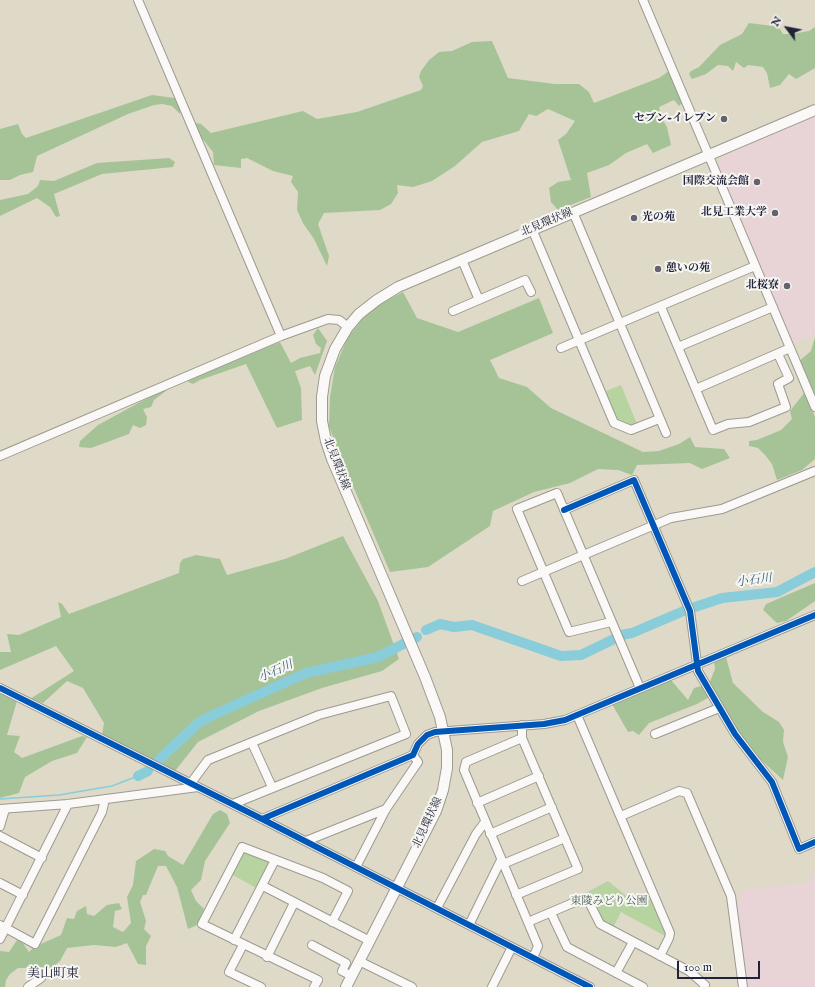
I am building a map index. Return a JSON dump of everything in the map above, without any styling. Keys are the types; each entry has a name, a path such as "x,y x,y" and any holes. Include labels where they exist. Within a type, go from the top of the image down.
{"main road":[{"name":"北見環状線","path":"346,987 436,811 443,790 447,768 444,731 425,677 332,459 324,428 322,397 325,376 335,350 348,327 376,300 398,287 708,154 815,110"}],"street":[{"path":"138,0 281,336"},
{"path":"643,0 815,407"},
{"path":"573,212 666,433"},
{"path":"532,230 614,423 631,430 659,419"},
{"path":"462,260 479,300"},
{"path":"561,348 755,266"},
{"path":"453,311 526,280 531,292"},
{"path":"661,307 713,430 728,424 749,422 786,407 778,384 789,378 778,354"},
{"path":"678,347 773,307"},
{"path":"0,456 281,336 328,319 339,320 348,327"},
{"path":"696,389 790,348"},
{"path":"522,581 671,518 722,509 815,471"},
{"path":"564,510 634,480 652,526 669,560 690,611 698,671 735,734 772,782 799,849 815,842"},
{"path":"612,622 570,632 518,509 557,493 584,554 640,688"},
{"path":"262,819 413,755 418,744 427,735 444,731 565,720 815,615"},
{"path":"0,688 356,866 590,987"},
{"path":"195,785 208,760 319,715 390,696 406,734 233,804"},
{"path":"655,734 719,708"},
{"path":"577,715 670,933 660,956"},
{"path":"516,895 578,869 522,738 522,725"},
{"path":"522,738 466,762 464,770 538,946 533,958"},
{"path":"252,743 272,788"},
{"path":"356,866 386,809 418,762 413,755"},
{"path":"477,803 539,776"},
{"path":"0,826 3,809 68,804 195,785"},
{"path":"621,816 679,791 688,794 731,896 743,987"},
{"path":"3,927 35,944 102,812 105,799"},
{"path":"0,939 3,927 23,895 68,804"},
{"path":"490,834 552,807"},
{"path":"306,841 386,809"},
{"path":"437,908 476,834 485,822"},
{"path":"0,836 42,858"},
{"path":"469,925 502,862 565,838"},
{"path":"314,987 318,980 202,924 242,847 323,878 348,891 332,922"},
{"path":"234,940 275,860"},
{"path":"0,883 23,895"},
{"path":"263,886 370,941"},
{"path":"528,922 582,899 589,902 600,924 689,971 705,985 704,987"},
{"path":"267,956 294,903"},
{"path":"551,913 567,947 643,987"},
{"path":"616,973 633,942"},
{"path":"244,945 229,972 261,987"},
{"path":"312,945 346,963 342,972 352,976"},
{"path":"492,987 512,947"},
{"path":"360,961 401,984 412,987"},
{"path":"28,987 41,978"}],"shaded area":[{"name":"北見工業大学","path":"815,117 815,334 791,345 717,169 723,156"},
{"path":"815,872 815,987 745,987 734,902 739,902 739,891 809,882"}],"green space":[{"path":"749,23 773,26 780,29 783,34 809,31 815,27 815,68 796,79 789,74 780,85 770,88 767,73 763,67 748,65 744,68 736,62 733,71 728,66 718,65 706,74 692,79 689,74 691,71 699,67 720,45 742,34"},
{"path":"492,41 508,78 555,84 579,84 589,92 594,103 659,78 669,71 682,103 679,106 674,100 659,107 661,117 667,127 671,145 653,153 647,144 626,153 609,165 587,173 591,197 558,210 551,202 549,188 558,182 571,180 558,140 566,134 575,121 548,109 536,116 529,114 519,131 482,142 455,166 432,181 413,187 397,185 398,193 391,204 380,210 324,213 318,224 329,256 327,266 314,239 303,223 297,210 298,192 291,182 293,176 273,171 247,158 241,159 241,168 214,165 213,152 198,133 196,123 201,124 211,133 303,111 317,119 357,112 421,90 423,86 419,77 421,71 429,60 439,52 452,51 472,42"},
{"path":"152,95 175,98 181,109 180,114 172,106 162,104 154,105 128,114 37,156 33,172 20,175 10,180 0,180 0,129 18,124 22,134 26,138"},
{"path":"169,158 175,162 173,167 102,174 54,194 60,216 56,217 50,207 37,198 0,216 0,200 28,194 38,186 40,180 54,181 97,163"},
{"path":"403,292 417,318 458,332 539,298 553,333 490,360 499,378 527,387 551,408 643,452 659,451 679,444 690,437 695,447 724,449 730,458 702,469 690,463 637,465 632,475 618,470 598,469 570,483 534,492 493,511 490,526 428,567 390,572 340,456 329,426 330,397 335,367 348,337 372,308"},
{"path":"318,328 327,341 315,375 310,366 295,371 301,388 302,420 277,428 246,364 200,380 193,384 188,382 189,379 280,342 291,363 300,358 320,353 321,348 316,344 313,335"},
{"path":"815,337 815,401 798,362 811,351"},
{"path":"621,385 637,424 631,426 616,419 604,392"},
{"path":"164,389 166,391 154,400 151,407 143,409 147,417 146,425 140,428 133,425 129,434 91,448 79,447 80,441 98,425"},
{"path":"805,392 815,417 815,459 802,470 777,480 772,464 758,448 749,446 749,441 757,440 781,430 792,419 790,411"},
{"path":"343,536 378,601 399,659 382,671 322,688 259,711 198,742 175,771 102,735 104,723 83,688 67,681 43,703 30,699 74,671 56,646 0,670 0,652 11,652 7,634 19,635 61,617 58,602 62,604 69,614 179,573 180,563 183,559 196,555 220,559 227,575 285,559"},
{"path":"815,583 815,601 786,621 777,623 763,610 766,604"},
{"path":"726,657 733,683 763,712 779,722 784,730 783,742 788,757 783,780 750,750 713,695 697,704 649,723 639,735 633,731 628,732 612,704 671,680 688,700 694,688 709,684 715,669 714,661"},
{"path":"0,692 17,701 7,735 20,736 14,752 22,758 82,736 87,737 77,753 52,761 25,777 19,793 0,798"},
{"path":"220,810 227,814 230,823 205,861 201,880 191,890 196,901 204,909 197,925 188,929 177,887 166,866 158,866 146,895 143,895 140,902 146,921 144,929 151,936 146,946 146,965 138,964 127,943 116,947 94,945 67,948 60,961 49,970 42,974 36,974 32,968 18,968 10,974 6,980 5,987 0,987 0,951 9,952 17,940 22,942 29,952 34,947 61,935 67,918 74,919 77,911 86,906 87,914 94,916 107,905 119,903 122,909 115,911 113,927 123,932 131,923 127,897 133,885 136,861 154,849 165,851 168,856 183,865 213,814"},
{"path":"244,852 269,861 269,865 258,889 231,874 240,854"},
{"name":"東陵みどり公園","path":"608,881 640,907 651,898 667,932 667,937 621,912 613,928 601,921 592,900 582,895"}],"waterway":[{"name":"小石川","path":"692,608 722,598 777,592 815,572"},
{"name":"小石川","path":"621,635 632,633 686,610"},
{"name":"小石川","path":"426,630 440,624 454,627 472,625 561,656 581,655 614,639"},
{"name":"小石川","path":"159,760 198,723 213,715 306,673 378,657 417,637"},
{"name":"小石川","path":"138,776 148,771"},
{"name":"小石川","path":"0,799 59,795 112,786 138,776"}],"cycle path":[{"path":"564,510 634,480 690,611 698,671 735,734 772,782 799,849 815,842"},
{"path":"262,819 413,755 418,744 427,735 435,732 544,724 565,720 815,615"},
{"path":"0,688 262,819 590,987"}],"place":[{"name":"セブン-イレブン","path":"724,119"},
{"name":"国際交流会館","path":"757,182"},
{"name":"北見工業大学","path":"775,213"},
{"name":"光の苑","path":"634,218"},
{"name":"憩いの苑","path":"658,269"},
{"name":"北桜寮","path":"787,286"}],"district":[{"name":"美山町東","path":"53,974"}]}
